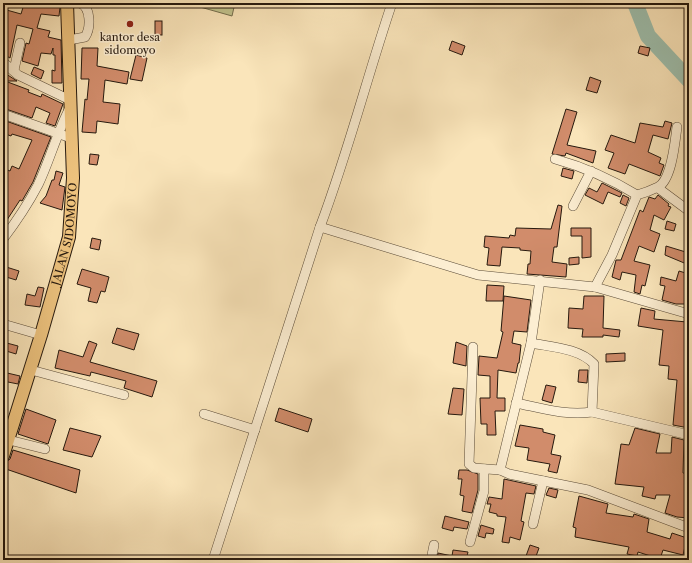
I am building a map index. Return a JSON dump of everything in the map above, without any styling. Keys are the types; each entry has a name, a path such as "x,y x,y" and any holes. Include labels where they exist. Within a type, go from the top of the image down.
{"main road":[{"name":"JALAN SIDOMOYO","path":"3,456 31,370 69,237 73,203 67,3"}],"street":[{"path":"69,40 85,38 88,32 87,10 84,4 80,3"},
{"path":"213,560 320,226 335,186 392,3"},
{"path":"14,70 20,43"},
{"path":"3,62 18,75 70,104 38,183 25,208 3,239"},
{"path":"3,114 71,138"},
{"path":"595,287 612,255 637,195 658,188 663,184 670,169 677,127"},
{"path":"555,159 591,171 614,181 637,195"},
{"path":"573,206 591,171"},
{"path":"658,188 689,211"},
{"path":"320,226 478,275 540,280 595,287 689,314"},
{"path":"500,470 531,343 540,280"},
{"path":"3,324 41,335"},
{"path":"531,343 568,350 583,356 594,364 592,412"},
{"path":"473,347 469,464 474,468 500,470 509,474 588,490 689,528"},
{"path":"31,370 124,395"},
{"path":"516,402 557,412 592,412 689,435"},
{"path":"204,414 255,430"},
{"path":"8,440 45,449"},
{"path":"470,542 484,491 484,469"},
{"path":"533,524 543,481"},
{"path":"431,560 434,545"}],"green space":[{"path":"186,3 235,3 232,16"}],"building":[{"path":"28,3 44,3 60,7 59,16 41,14 37,28 50,31 48,37 61,40 62,83 52,83 52,70 55,71 55,55 53,55 53,48 51,54 41,53 38,66 22,61 26,43 29,44 33,29 17,25 10,58 3,54 3,9 21,14 24,4 28,5"},
{"path":"155,21 162,21 162,35 155,35"},
{"path":"452,41 465,46 462,55 449,50"},
{"path":"640,46 650,48 648,56 638,53"},
{"path":"82,48 98,48 97,66 129,72 127,84 105,80 103,102 120,104 118,124 97,121 96,133 82,132 85,99 87,100 89,79 81,79"},
{"path":"136,55 147,58 142,81 130,79"},
{"path":"34,67 44,71 41,79 31,74"},
{"path":"3,72 17,81 5,81 29,90 28,92 41,97 42,94 63,104 55,126 46,123 50,113 36,107 32,118 3,108"},
{"path":"590,77 601,81 597,93 586,90"},
{"path":"566,109 577,112 567,145 596,151 593,163 566,153 565,156 552,154"},
{"path":"3,120 51,137 33,182 22,201 20,200 3,226 3,168 10,171 12,166 19,169 32,140 3,133"},
{"path":"665,121 672,123 668,139 653,135 648,152 661,158 659,163 664,165 660,176 629,164 625,174 608,168 614,153 605,150 611,135 635,143 640,123 663,127"},
{"path":"90,154 99,155 97,165 89,164"},
{"path":"563,168 574,171 572,179 561,176"},
{"path":"56,171 63,173 59,185 65,187 62,210 40,203 46,196 52,180 54,180"},
{"path":"602,183 622,193 620,197 608,192 603,204 585,195 589,188 597,192"},
{"path":"623,195 629,198 626,206 620,203"},
{"path":"658,195 669,204 668,206 671,207 664,220 654,215 650,230 660,234 654,252 639,246 634,261 650,265 645,286 642,285 640,294 634,292 636,275 622,272 620,280 612,277 616,260 621,260 640,210 643,212 649,197 655,199"},
{"path":"558,205 562,206 557,247 554,247 552,262 567,264 566,277 527,274 528,264 530,264 531,251 520,250 520,248 502,247 500,266 487,265 489,248 484,247 485,236 509,238 510,235 515,236 516,228 551,229"},
{"path":"667,221 676,224 674,231 665,229"},
{"path":"571,228 591,228 591,257 582,258 582,236 571,236"},
{"path":"92,238 101,240 99,250 90,248"},
{"path":"666,246 689,253 689,265 665,255"},
{"path":"579,257 579,264 569,265 569,258"},
{"path":"3,266 19,271 16,280 3,276"},
{"path":"82,269 109,277 105,292 101,291 97,303 88,301 91,288 77,284"},
{"path":"679,271 689,274 689,301 686,301 686,304 676,304 662,300 665,286 660,285 661,277 676,281"},
{"path":"487,285 504,286 503,301 486,301"},
{"path":"38,287 44,288 40,307 25,305 27,294 35,296"},
{"path":"504,296 531,300 527,332 514,331 512,343 521,345 516,373 498,370 497,398 505,398 505,411 495,411 496,435 487,435 487,424 481,424 480,398 490,398 490,376 478,375 479,356 497,358 503,332 501,331"},
{"path":"584,296 604,296 603,328 620,330 619,337 603,335 603,337 582,337 583,329 568,328 569,308 583,309"},
{"path":"641,308 655,311 654,319 687,322 689,428 673,425 677,380 668,379 669,366 659,365 663,330 638,326"},
{"path":"117,328 139,334 134,350 112,343"},
{"path":"89,341 97,344 90,362 157,381 152,397 124,388 126,381 91,372 90,376 55,368 59,350 83,357"},
{"path":"3,342 18,346 16,354 3,350"},
{"path":"456,342 467,346 466,366 453,363"},
{"path":"625,353 625,361 606,362 606,354"},
{"path":"579,370 588,370 587,383 578,382"},
{"path":"3,372 20,376 18,384 3,381"},
{"path":"546,385 556,387 552,403 542,400"},
{"path":"453,388 464,389 462,415 448,414"},
{"path":"279,408 312,419 308,432 275,421"},
{"path":"26,409 56,420 48,444 18,434"},
{"path":"520,425 543,429 543,432 555,435 551,454 561,456 557,473 548,471 550,464 527,460 529,448 515,446"},
{"path":"70,428 101,436 92,457 63,450"},
{"path":"635,428 660,434 656,453 671,453 672,437 684,440 683,473 689,474 689,518 677,517 665,513 670,495 656,495 655,499 642,496 644,487 615,484 621,444 629,445"},
{"path":"13,450 80,470 76,493 3,468 5,463 10,459"},
{"path":"459,470 467,470 478,474 478,490 472,513 462,511 464,496 460,495 462,479 458,479"},
{"path":"504,479 536,486 534,494 526,493 521,521 524,522 520,540 510,537 509,543 502,542 506,517 497,516 497,514 489,512 491,504 487,504 489,497 502,499"},
{"path":"549,488 558,490 556,498 546,495"},
{"path":"579,496 608,504 606,513 633,517 634,514 649,519 647,532 670,539 672,533 687,538 683,555 663,550 660,559 638,552 637,556 627,554 629,547 575,537 576,528 573,527"},
{"path":"445,516 469,522 467,529 454,527 453,531 442,528"},
{"path":"481,525 494,529 493,534 486,533 485,538 478,536"},
{"path":"530,545 539,548 535,559 526,556"},
{"path":"453,550 468,552 466,560 456,558 456,560 437,560 438,553 452,556"}],"waterway":[{"path":"635,3 648,36 689,80"}],"place":[{"name":"kantor desa sidomoyo","path":"130,24"}]}
